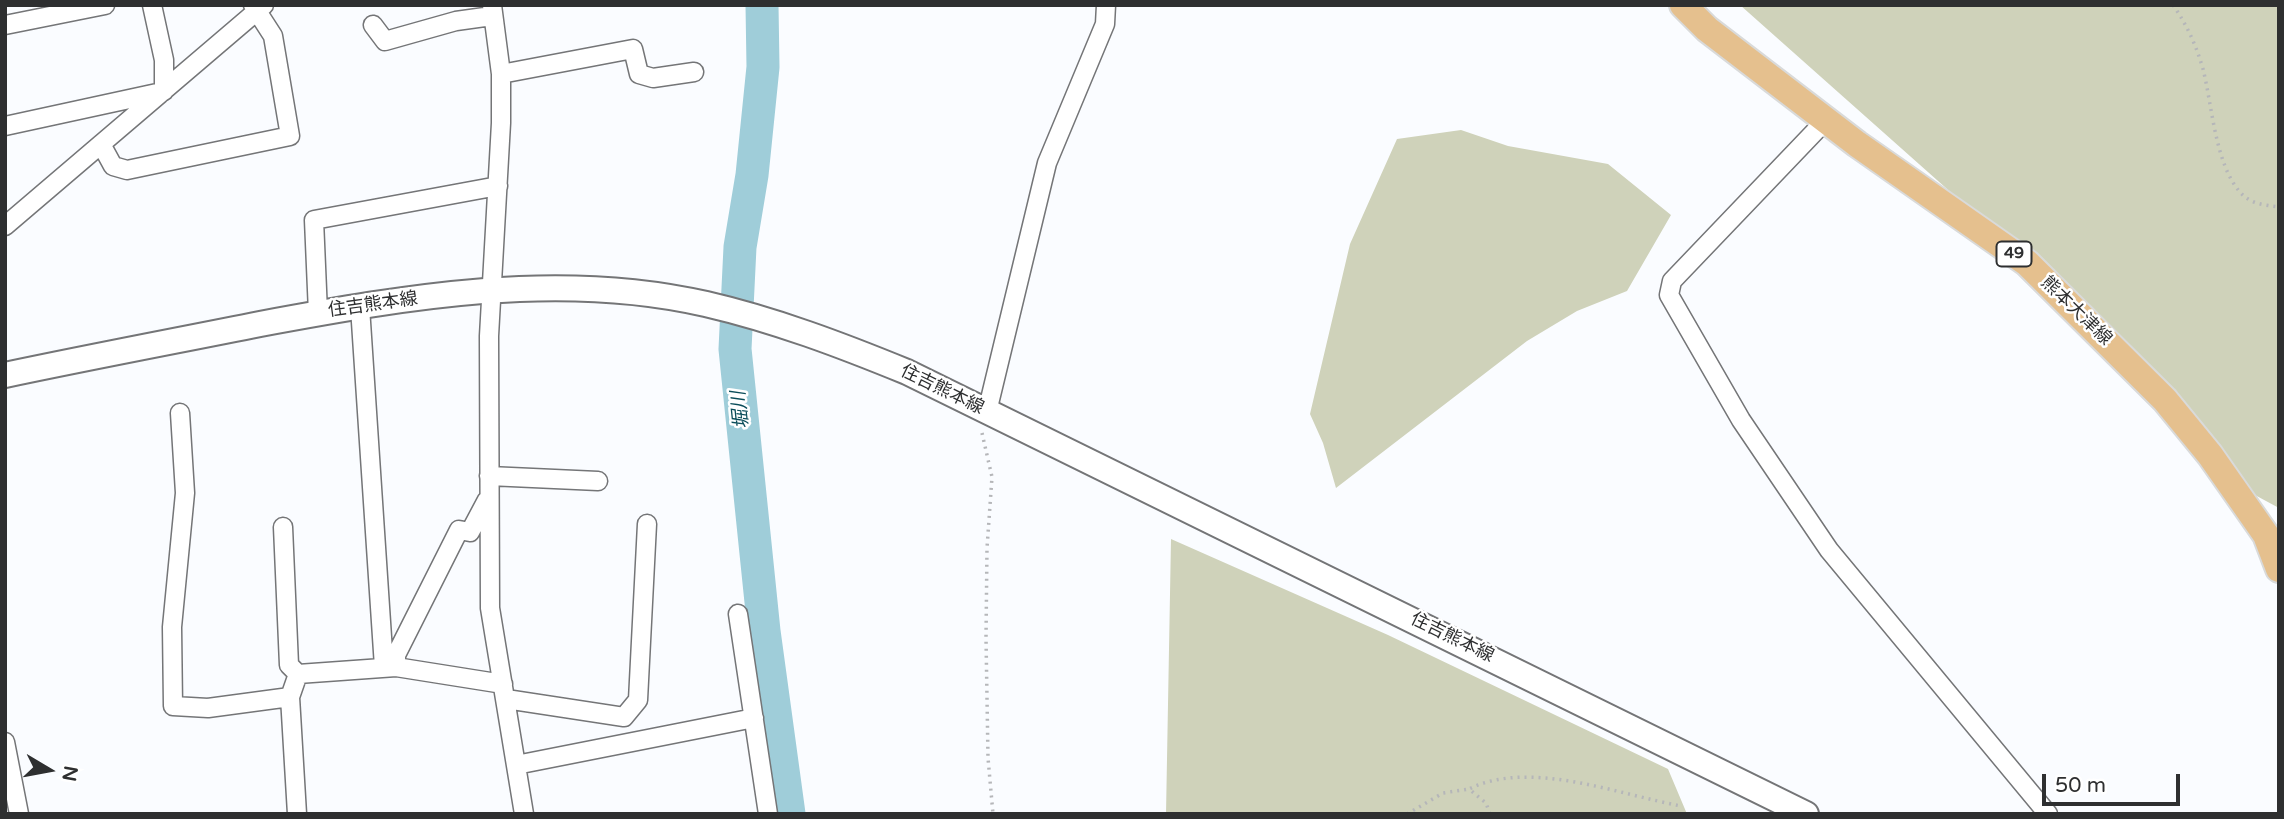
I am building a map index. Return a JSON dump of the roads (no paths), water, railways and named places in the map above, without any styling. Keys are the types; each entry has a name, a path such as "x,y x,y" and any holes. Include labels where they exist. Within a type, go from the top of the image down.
{"main road":[{"name":"熊本大津線","path":"1682,5 1707,29 1826,120 2027,263 2165,400 2210,455 2266,535 2279,569"},
{"name":"住吉熊本線","path":"5,375 318,313 491,288 583,288 705,304 822,338 906,372 1474,648 1806,814"}],"street":[{"path":"5,25 37,12 105,5"},
{"path":"152,5 164,60 164,91"},
{"path":"987,412 1047,163 1105,24 1107,5"},
{"path":"5,226 258,7 273,36 290,136 127,170 113,166 101,144"},
{"path":"373,25 386,41 492,11 501,74 498,186 491,288 490,608 524,814"},
{"path":"501,74 634,49 639,74 653,78 694,72"},
{"path":"5,126 164,91"},
{"path":"1826,120 1672,281 1669,295 1741,420 1829,550 2048,814"},
{"path":"318,313 314,220 498,186"},
{"path":"360,307 390,667"},
{"path":"180,413 185,494 172,627 173,706 208,708 290,697"},
{"path":"489,476 598,481"},
{"path":"390,667 459,530 470,532 489,497"},
{"path":"283,527 289,665 298,674 390,667 624,717 638,700 647,524"},
{"path":"286,577 305,576"},
{"path":"738,614 768,814"},
{"path":"297,814 290,697 298,674"},
{"path":"516,765 754,718"},
{"path":"5,742 19,814"}],"waterway":[{"name":"堀川","path":"762,5 763,67 752,175 740,247 735,349 764,631 789,814"}]}
